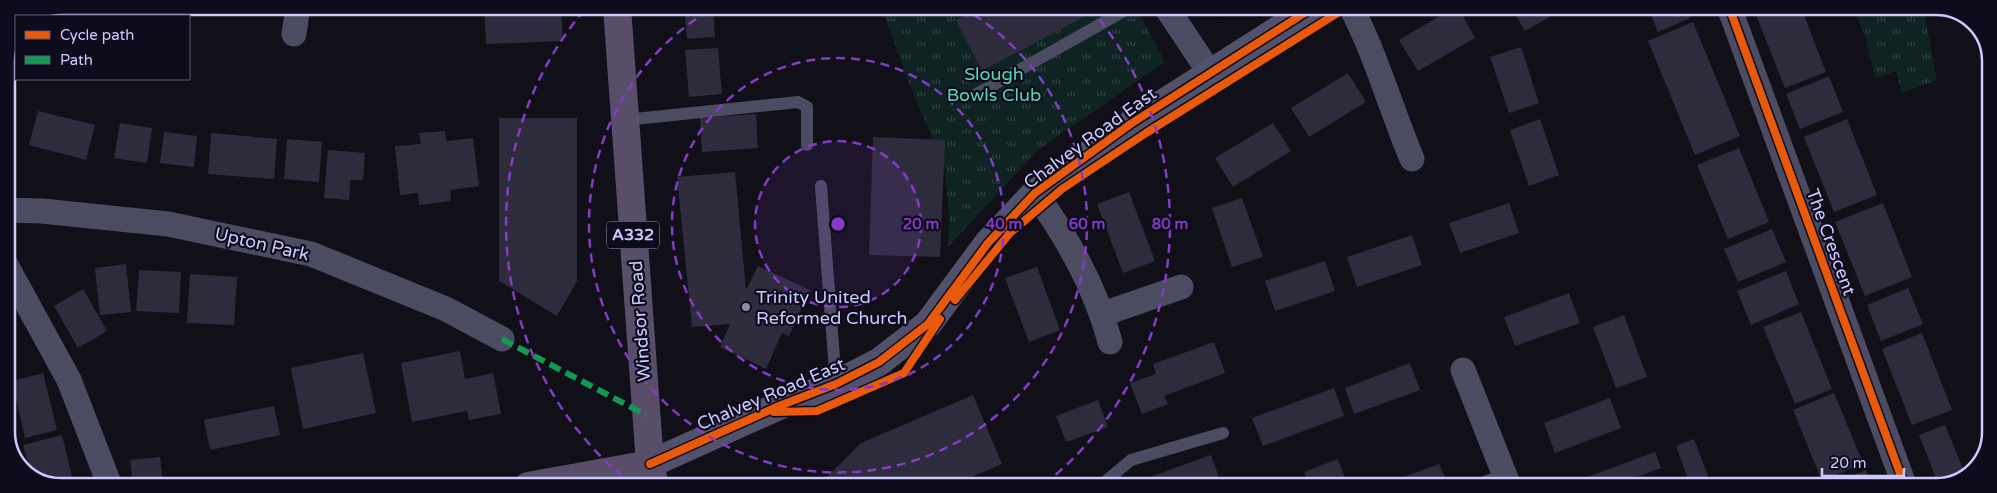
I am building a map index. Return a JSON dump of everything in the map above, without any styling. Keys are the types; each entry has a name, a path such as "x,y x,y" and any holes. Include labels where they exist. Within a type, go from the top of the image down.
{"main road":[{"name":"Windsor Road","path":"617,15 653,475"},
{"path":"619,478 653,475"}],"street":[{"path":"294,34 297,15"},
{"path":"1171,15 1210,73"},
{"name":"Chalvey Road East","path":"653,475 779,406 836,384 879,362 928,324 988,243 1035,193 1132,123 1301,15"},
{"path":"1355,15 1363,30 1395,119 1412,159"},
{"name":"The Crescent","path":"1732,15 1902,478"},
{"path":"1035,193 1061,229 1103,314 1110,342"},
{"name":"Upton Park","path":"15,210 42,211 168,224 311,254 446,309 502,339"},
{"path":"15,281 69,380 107,478"},
{"path":"1103,314 1181,287"},
{"path":"1463,370 1505,478"}],"lane":[{"path":"975,95 1117,15"},
{"path":"625,120 798,102 807,107 807,145"},
{"path":"821,186 836,384"},
{"path":"1110,478 1131,460 1222,433"}],"green space":[{"name":"Slough Bowls Club","path":"884,15 1140,15 1165,62 1037,151 948,247 949,216 945,169 908,80"},
{"path":"1857,15 1925,15 1937,80 1902,93 1896,71 1875,78 1866,39"}],"building":[{"path":"484,15 561,15 563,41 486,44"},
{"path":"685,15 714,15 715,37 687,39"},
{"path":"965,15 1088,15 982,71 956,20"},
{"path":"1441,15 1462,15 1475,38 1418,71 1399,40"},
{"path":"1516,15 1553,15 1525,31"},
{"path":"1651,15 1689,15 1690,18 1658,32"},
{"path":"1756,15 1804,15 1826,72 1785,88"},
{"path":"1693,22 1740,136 1695,155 1648,41"},
{"path":"1521,47 1539,103 1509,113 1490,57"},
{"path":"718,48 722,94 689,97 685,50"},
{"path":"1348,73 1366,102 1309,137 1291,108"},
{"path":"1829,76 1843,112 1800,129 1786,94"},
{"path":"38,111 95,125 86,160 29,145"},
{"path":"756,114 758,148 702,152 700,118"},
{"path":"499,118 577,118 577,281 557,316 499,281"},
{"path":"1540,119 1559,175 1529,186 1510,130"},
{"path":"1847,119 1877,195 1834,212 1804,137"},
{"path":"120,123 152,128 147,163 114,158"},
{"path":"1273,123 1291,151 1233,187 1215,158"},
{"path":"445,131 446,141 473,138 479,186 450,190 451,201 419,205 418,193 400,195 395,146 421,144 419,133"},
{"path":"164,132 197,136 194,167 160,163"},
{"path":"211,133 277,139 274,179 208,174"},
{"path":"873,137 945,140 940,257 869,255"},
{"path":"287,139 322,142 319,182 284,179"},
{"path":"1739,148 1769,222 1728,239 1697,165"},
{"path":"328,150 365,153 363,180 350,180 349,200 324,198"},
{"path":"735,172 746,290 758,266 810,290 789,336 782,333 766,369 720,347 730,324 692,327 677,177"},
{"path":"1129,192 1155,261 1123,273 1097,204"},
{"path":"1242,198 1263,257 1232,267 1212,208"},
{"path":"1509,203 1519,233 1460,253 1449,223"},
{"path":"1883,203 1912,277 1865,296 1835,222"},
{"path":"1772,229 1786,262 1738,282 1724,249"},
{"path":"1412,235 1422,265 1357,287 1347,257"},
{"path":"1325,261 1335,291 1275,311 1265,281"},
{"path":"126,264 131,312 100,315 95,268"},
{"path":"1037,267 1060,330 1029,342 1005,278"},
{"path":"139,270 181,272 179,313 136,311"},
{"path":"1786,271 1799,304 1751,325 1737,291"},
{"path":"190,274 237,277 234,325 187,323"},
{"path":"1908,288 1923,324 1881,341 1867,305"},
{"path":"83,289 107,331 78,348 54,306"},
{"path":"1569,293 1580,323 1515,346 1504,317"},
{"path":"1801,312 1832,389 1795,404 1763,327"},
{"path":"1624,315 1647,377 1616,388 1593,327"},
{"path":"1922,333 1952,410 1912,425 1882,349"},
{"path":"1214,342 1225,373 1164,396 1168,404 1142,414 1130,383 1156,374 1153,364"},
{"path":"460,351 465,379 493,373 501,414 469,420 467,411 412,422 401,363"},
{"path":"363,353 376,413 303,429 291,368"},
{"path":"1410,363 1420,390 1354,414 1345,388"},
{"path":"43,373 57,430 25,438 15,394 15,380"},
{"path":"1334,388 1344,416 1263,446 1252,418"},
{"path":"1834,393 1863,463 1829,478 1821,478 1793,410"},
{"path":"973,395 1002,464 969,478 826,478 861,443"},
{"path":"1610,398 1621,428 1555,453 1544,423"},
{"path":"1098,400 1108,427 1066,442 1056,416"},
{"path":"274,406 280,435 210,450 204,420"},
{"path":"1945,425 1963,469 1945,477 1936,478 1919,435"},
{"path":"62,435 72,477 52,477 38,472 28,464 23,445"},
{"path":"1694,439 1709,478 1688,478 1676,446"},
{"path":"1655,452 1661,468 1634,478 1584,478"},
{"path":"1211,455 1219,478 1147,478"},
{"path":"160,457 162,478 132,478 130,460"},
{"path":"1338,459 1345,478 1306,478 1304,472"},
{"path":"1439,464 1445,478 1401,478"},
{"path":"1866,470 1869,478 1846,478"}],"marked path":[{"path":"502,339 646,415"}],"cycle path":[{"path":"650,464 779,406 836,384 879,362 928,324 988,243 1035,193 1132,123 1301,15"},
{"path":"955,300 1010,233 1062,189 1146,133 1334,15"},
{"path":"1732,15 1902,478"},
{"path":"774,412 817,411 904,373 940,319"}],"place":[{"name":"Trinity United Reformed Church","path":"746,307"}]}
